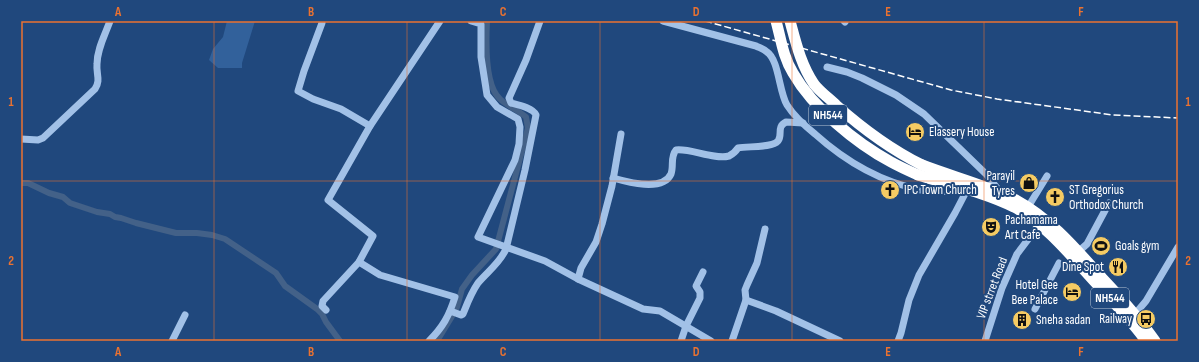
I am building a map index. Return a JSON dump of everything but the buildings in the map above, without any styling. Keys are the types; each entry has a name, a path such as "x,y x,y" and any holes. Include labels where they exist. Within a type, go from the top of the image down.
{"highway":[{"name":"NH544","path":"776,21 781,44 793,73 807,93 823,111 851,136 892,163 920,170 941,172 1000,192 1028,207 1049,223 1146,341"},
{"name":"NH544","path":"790,21 798,52 814,84 863,129 893,149 920,170 967,190 995,198 1015,208 1039,225 1076,254 1135,314 1155,341"}],"street":[{"path":"21,139 38,140 43,138 95,89 99,78 96,63 98,52 110,21"},
{"path":"326,310 322,306 323,301 359,262 373,236 328,200 370,126 440,21"},
{"path":"472,21 481,24 481,57 487,95 497,107 518,119 520,124 519,144 515,160 478,237 545,261 578,279 643,310 660,311 711,341"},
{"path":"454,313 463,314 479,282 505,252 525,170 536,115 531,110 511,103 509,98 526,60 540,21"},
{"path":"663,21 756,46 768,52 774,63 783,96 788,106 803,123 849,161 875,174 904,185 923,190 967,190 955,214 919,275 909,300 898,341"},
{"path":"322,23 298,91 313,99 341,109 370,126"},
{"path":"827,67 862,78 896,95 924,114 987,175 1000,192"},
{"path":"613,178 638,184 659,183 665,181 671,172 673,153 676,150 680,149 706,155 728,156 733,154 738,148 774,144 780,137 780,127 783,122 803,123"},
{"path":"578,279 581,268 596,242 602,224 613,178 621,134"},
{"path":"1028,207 1047,176"},
{"path":"1076,254 1088,244 1109,203"},
{"name":"VIP strret Road","path":"985,341 1002,288 1017,254 1039,225"},
{"path":"732,341 746,300 745,290 757,263 765,229"},
{"path":"1135,314 1146,301 1178,247"},
{"path":"359,262 380,275 455,297 454,313 429,341"},
{"path":"1035,309 1060,263"},
{"path":"681,341 686,326 700,298 700,292 696,286 704,272"},
{"path":"746,300 776,311 838,341"},
{"path":"172,341 185,315"}],"shaded area":[{"path":"227,21 255,21 242,63 242,68 218,68 209,60 213,49 223,37"}],"waterway":[{"path":"437,341 457,307 462,289 472,275 496,249 528,128 526,117 500,99 491,84 487,62 487,21"},
{"path":"21,183 28,183 49,193 63,197 70,203 136,223 176,233 197,233 225,239 276,273 285,286 317,309 340,341"}],"railway":[{"path":"705,21 951,90 997,99 1113,115 1178,118"}],"place":[{"name":"Elassery House","path":"915,132"},
{"name":"Parayil Tyres","path":"1029,183"},
{"name":"IPC Town Church","path":"890,190"},
{"name":"ST Gregorius Orthodox Church","path":"1055,197"},
{"name":"Pachamama Art Cafe","path":"991,227"},
{"name":"Goals gym","path":"1101,246"},
{"name":"Dine Spot","path":"1118,267"},
{"name":"Hotel Gee Bee Palace","path":"1072,292"},
{"name":"Railway","path":"1146,319"},
{"name":"Sneha sadan","path":"1022,320"}]}
